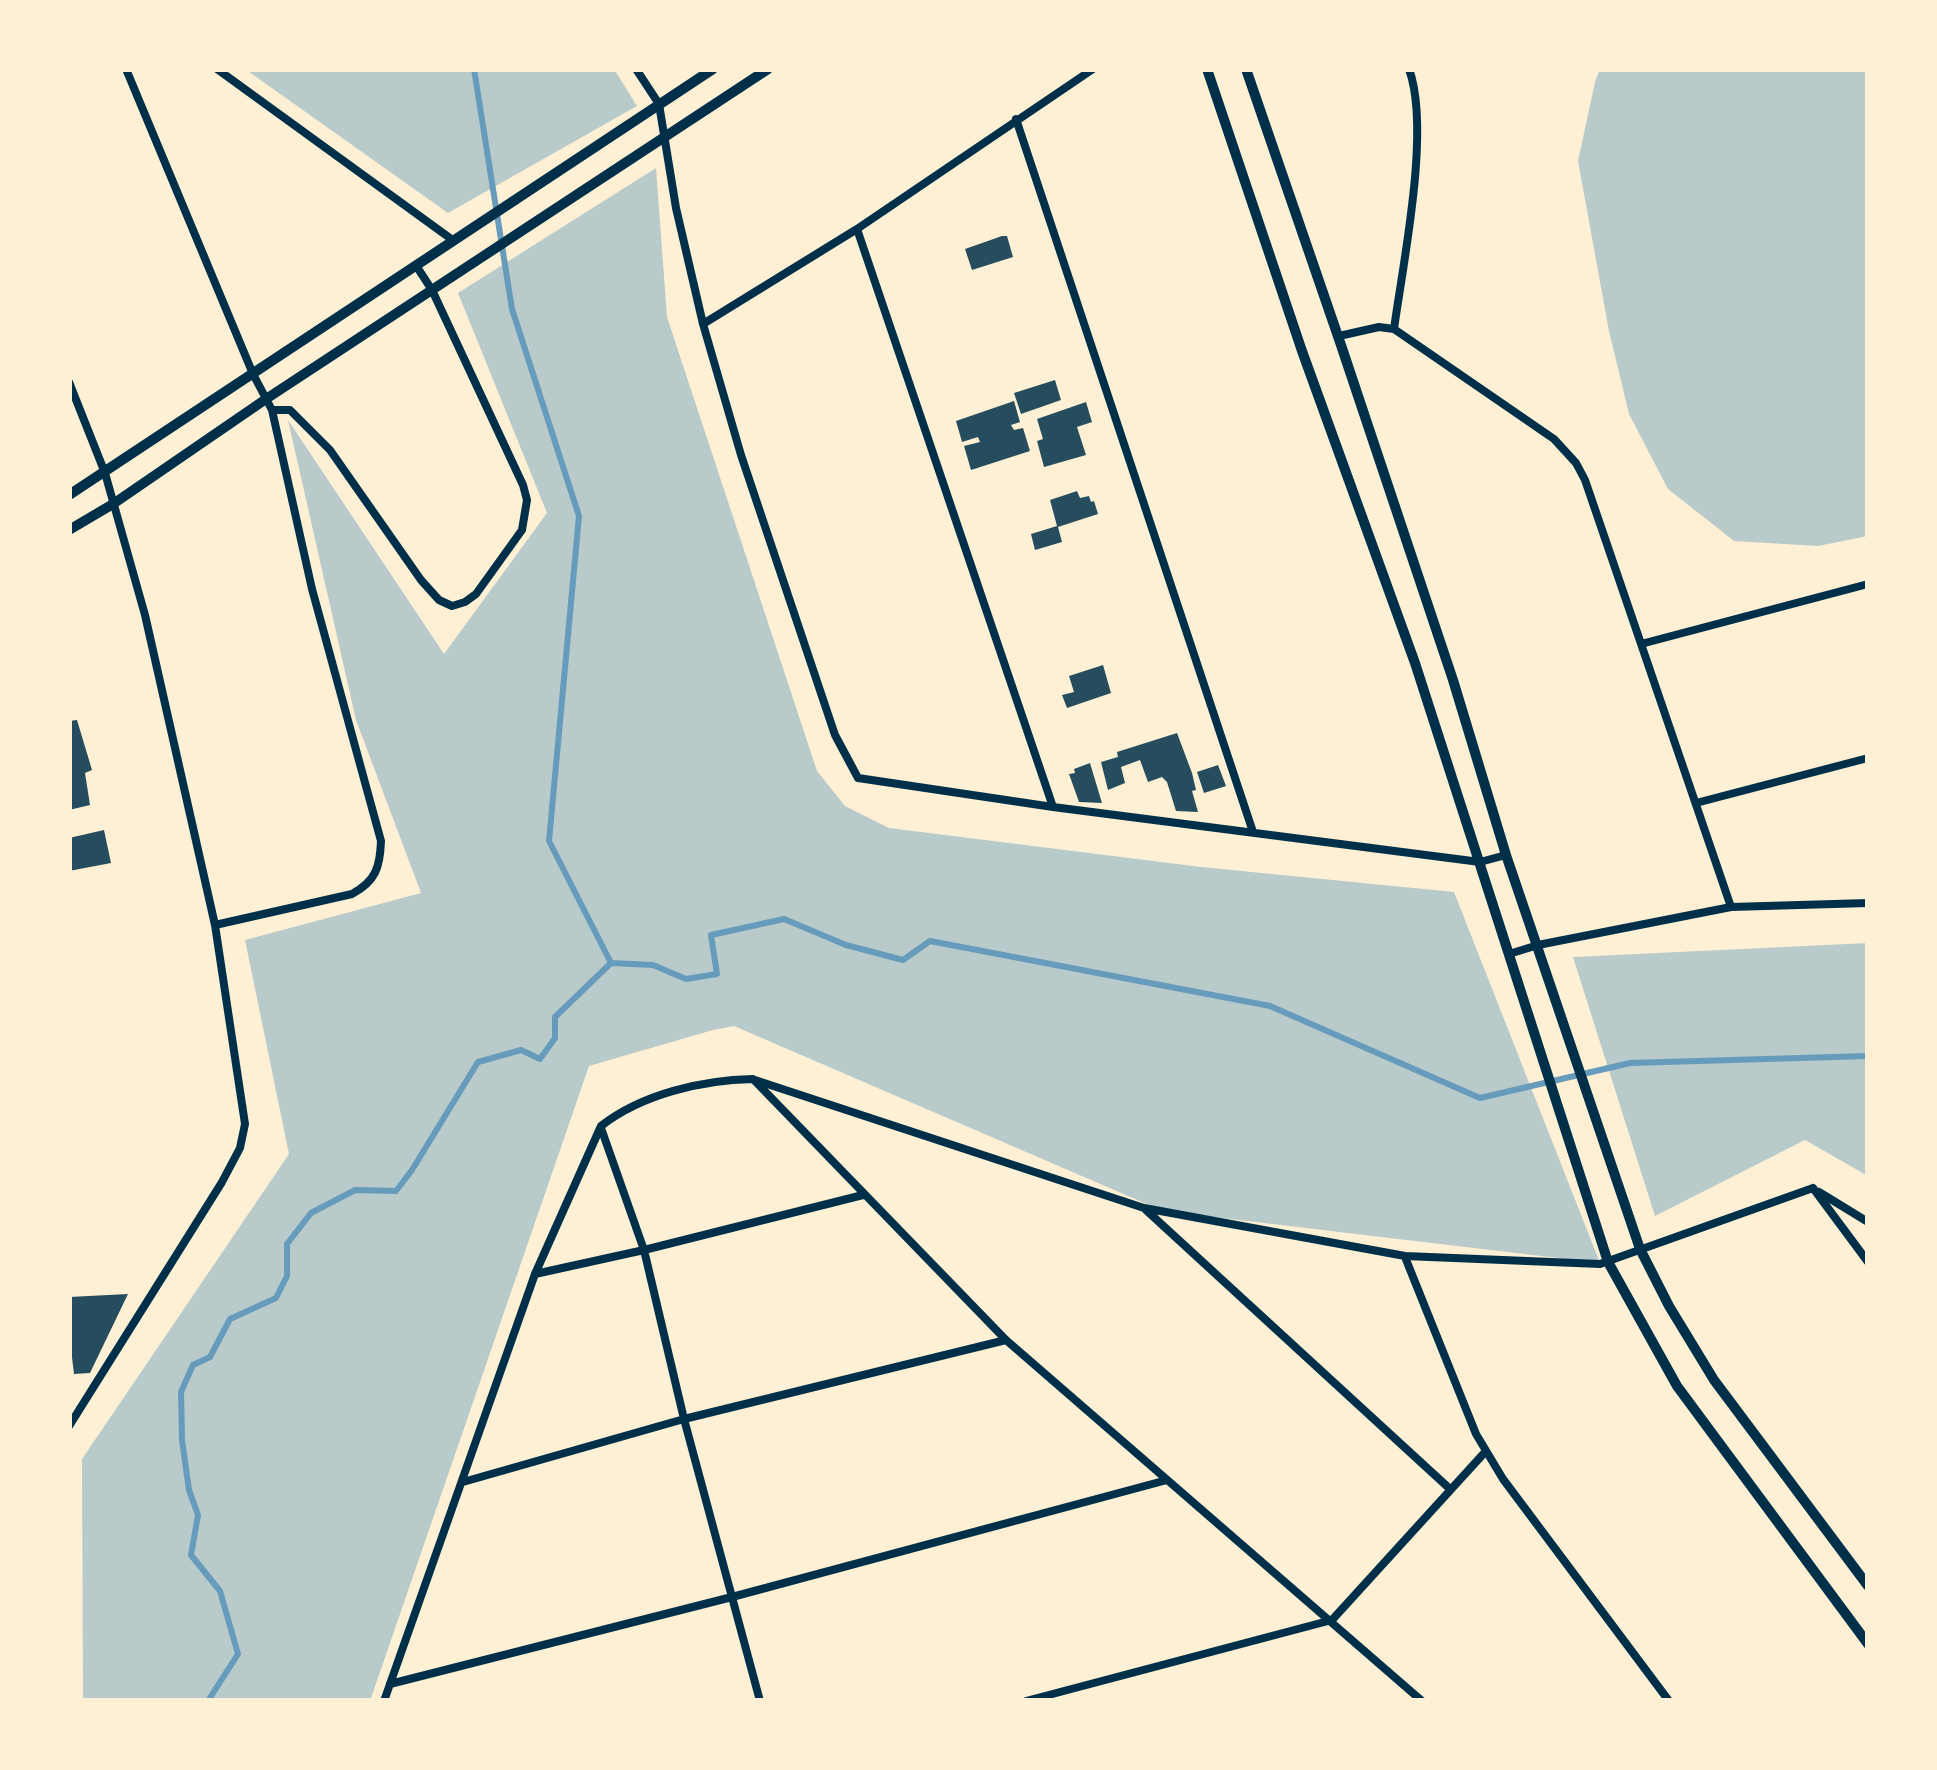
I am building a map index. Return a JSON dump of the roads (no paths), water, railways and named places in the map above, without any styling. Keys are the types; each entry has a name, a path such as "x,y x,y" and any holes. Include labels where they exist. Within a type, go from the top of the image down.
{"main road":[{"path":"69,496 713,69"},
{"path":"69,530 269,404 490,251 768,69"},
{"path":"1207,69 1415,663 1608,1262 1677,1386 1868,1644"},
{"path":"1246,69 1640,1249 1714,1380 1868,1586"}],"street":[{"path":"126,69 269,404 312,589 381,841 376,874 352,894 215,925"},
{"path":"217,69 455,242"},
{"path":"636,69 659,104 676,208 740,454 835,735 858,778 1480,862 1506,855"},
{"path":"703,324 857,229 1093,69"},
{"path":"1394,329 1417,131 1409,69"},
{"path":"1016,119 1253,832"},
{"path":"857,229 1053,807"},
{"path":"269,404 290,410 330,450 439,600 452,606 476,594 522,530 527,500 432,290 417,267"},
{"path":"1337,336 1379,327 1394,329 1554,439 1576,463 1731,907"},
{"path":"69,382 105,472 145,615 215,925 245,1124 240,1148 222,1181 69,1426"},
{"path":"1641,644 1868,584"},
{"path":"1696,803 1868,758"},
{"path":"1509,954 1731,907 1868,903"},
{"path":"384,1701 535,1274 601,1126 643,1101 729,1079 754,1079 1144,1208 1405,1256 1600,1264 1813,1188"},
{"path":"754,1079 1006,1340 1422,1701"},
{"path":"601,1126 644,1250 684,1420 760,1701"},
{"path":"1813,1188 1868,1222"},
{"path":"1813,1188 1868,1262"},
{"path":"535,1274 865,1194"},
{"path":"1144,1208 1450,1490"},
{"path":"1405,1256 1486,1451 1669,1701"},
{"path":"462,1482 684,1420 1006,1340"},
{"path":"1026,1701 1332,1620 1486,1451"},
{"path":"390,1684 1168,1479"}],"waterway":[{"path":"474,69 512,309 579,516 549,841 611,963"},
{"path":"208,1701 238,1654 220,1591 191,1555 198,1515 182,1440 181,1392 193,1365 210,1357 230,1319 276,1298 287,1276 287,1244 311,1213 355,1190 396,1191 478,1062 521,1050 540,1059 555,1038 555,1017 611,963 653,965 686,979 717,974 711,935 784,919 846,945 903,960 930,941 1270,1006 1480,1098 1630,1063 1868,1056"}]}
